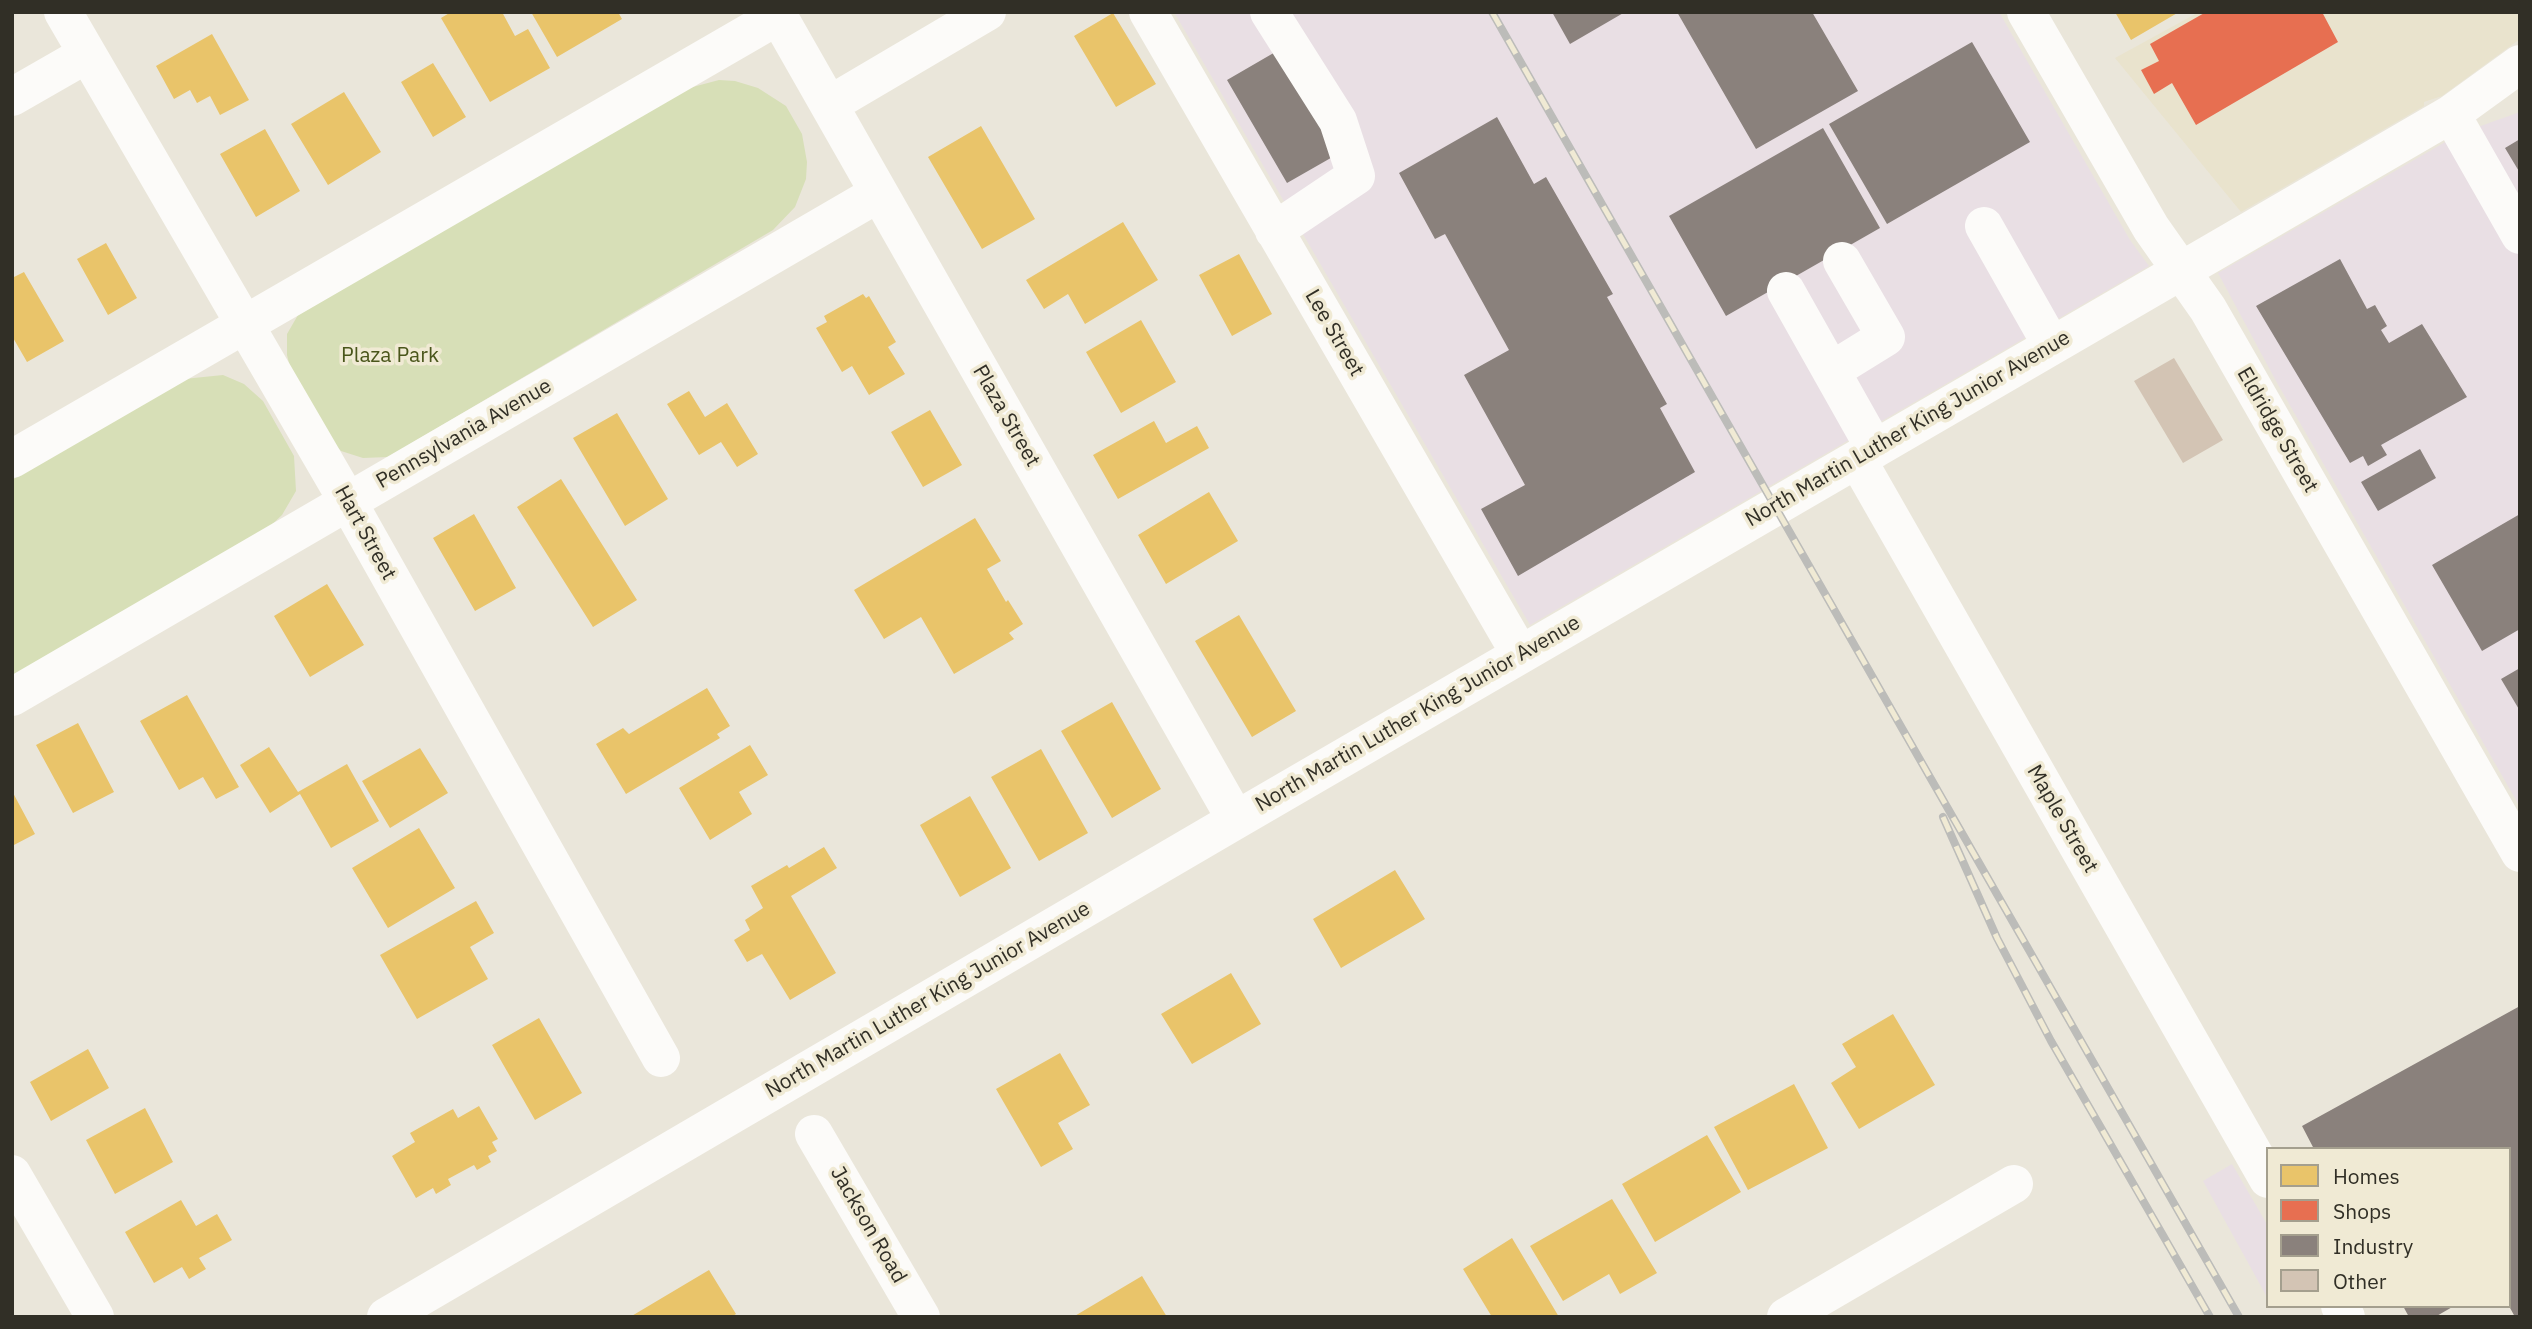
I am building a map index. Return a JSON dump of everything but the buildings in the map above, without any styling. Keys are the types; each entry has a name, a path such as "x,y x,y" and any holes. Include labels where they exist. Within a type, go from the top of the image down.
{"street":[{"name":"Hart Street","path":"63,12 348,502 661,1058"},
{"path":"830,105 987,12"},
{"name":"Lee Street","path":"1148,12 1520,654"},
{"path":"1269,12 1338,121 1356,176 1274,231"},
{"name":"Eldridge Street","path":"2026,12 2151,228 2208,309 2520,853"},
{"path":"12,459 777,14"},
{"name":"Plaza Street","path":"777,14 1236,820"},
{"path":"12,97 87,54"},
{"name":"North Martin Luther King Junior Avenue","path":"386,1317 2451,114 2520,64"},
{"name":"North Martin Luther King Junior Avenue","path":"2451,114 2520,90"},
{"path":"2451,114 2520,235"},
{"name":"Pennsylvania Avenue","path":"12,696 879,192"},
{"path":"1984,226 2052,346"},
{"path":"1831,371 1886,337 1842,261"},
{"name":"Maple Street","path":"1786,291 1831,371 1866,454 2266,1176"},
{"name":"Jackson Road","path":"814,1134 921,1317"},
{"path":"12,1174 95,1317"},
{"path":"1786,1317 2014,1184"}],"shaded area":[{"path":"1174,12 1999,12 2130,240 2149,266 1530,625"},
{"path":"2199,12 2520,12 2520,39 2442,96 2424,102 2424,106 2241,212 2115,58"},
{"path":"2520,112 2520,807 2276,381 2218,273 2461,133"},
{"path":"2232,1164 2266,1223 2266,1295 2203,1181"}],"green space":[{"name":"Plaza Park","path":"719,80 735,81 758,88 786,106 802,134 807,162 806,179 795,207 773,230 388,457 363,458 341,451 325,435 292,376 287,355 287,334 298,315 689,88"},
{"path":"223,375 244,384 263,401 294,456 296,491 282,515 260,536 12,677 12,480 184,379"}],"railway":[{"path":"1492,12 2239,1317"},
{"path":"1943,817 1997,938 2051,1041 2210,1317"}]}
